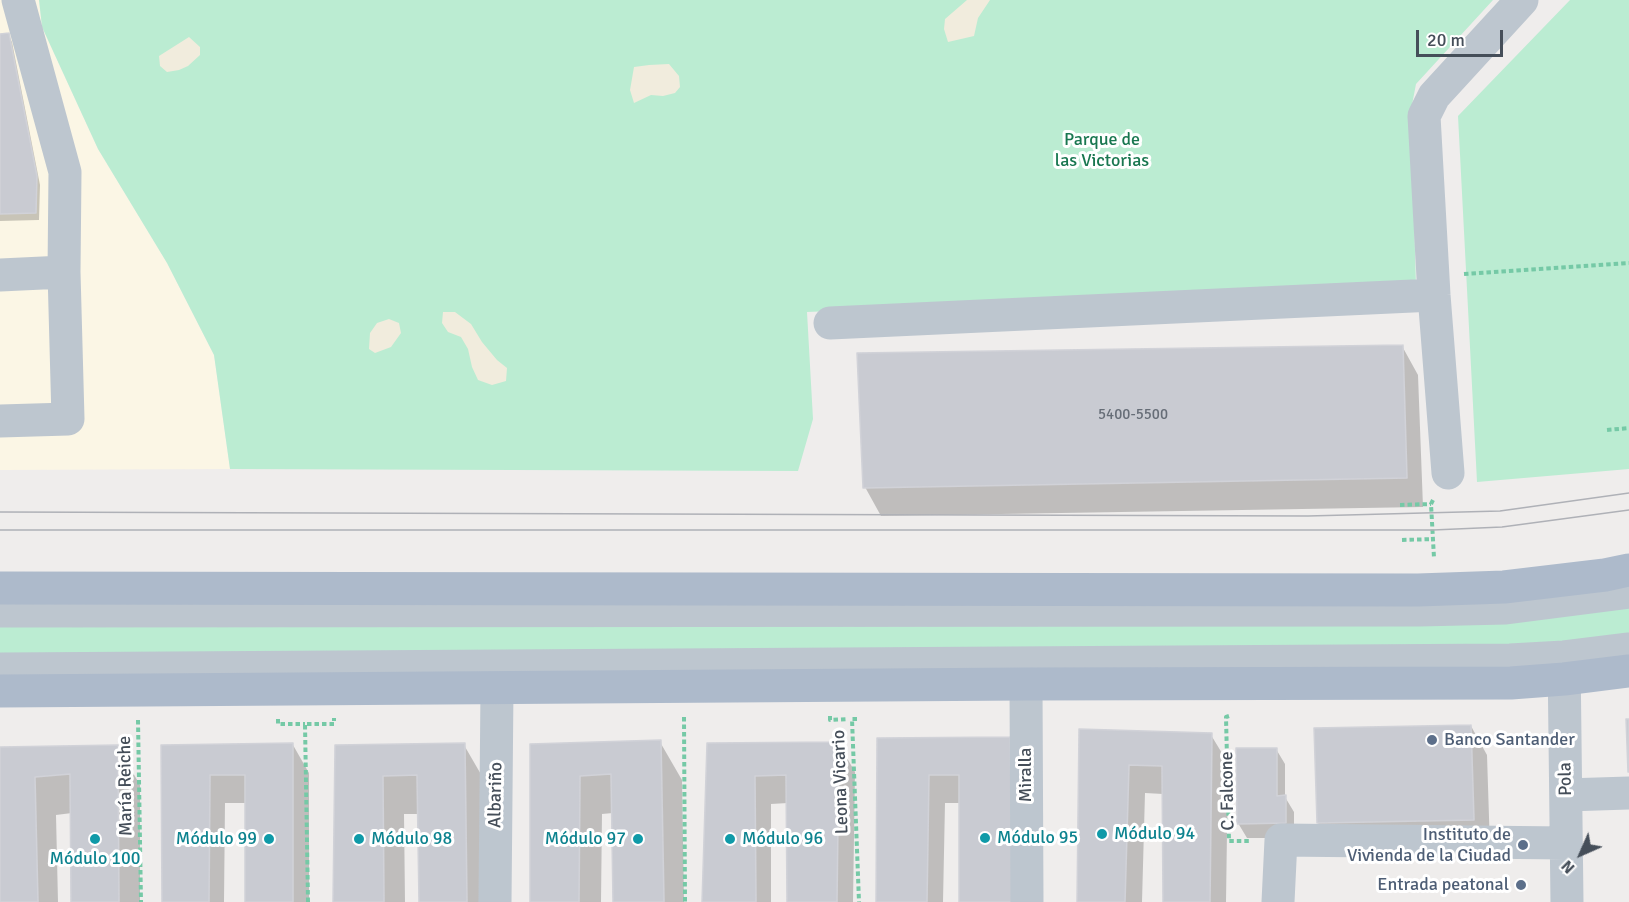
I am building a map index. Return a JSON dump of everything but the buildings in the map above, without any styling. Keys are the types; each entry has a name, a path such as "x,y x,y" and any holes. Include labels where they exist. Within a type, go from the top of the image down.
{"main road":[{"path":"0,588 1418,590 1504,587 1629,570"},
{"path":"0,691 1511,683 1564,668 1629,672"}],"street":[{"path":"0,421 68,418 64,272 65,172 18,0"},
{"path":"1448,473 1433,286 1424,116 1434,96 1522,0"},
{"path":"0,275 64,272"},
{"path":"830,323 1433,286"},
{"path":"0,611 1407,610 1506,608 1629,592"},
{"path":"0,669 1498,660 1564,668 1629,649"},
{"name":"Pola","path":"1564,668 1567,902"},
{"name":"Miralla","path":"1026,684 1027,902"},
{"name":"Albariño","path":"495,902 497,688"},
{"path":"1566,795 1629,793"},
{"path":"1278,902 1281,840 1566,843"}],"path":[{"path":"1433,286 1629,263"},
{"path":"1607,430 1629,428"},
{"path":"1402,540 1434,539 1431,504 1448,473"},
{"path":"1400,504 1431,504"},
{"name":"C. Falcone","path":"1246,683 1246,716 1226,717 1229,841 1281,840"},
{"path":"686,902 684,715 707,715 707,686"},
{"path":"308,902 305,724 334,724 333,689"},
{"name":"María Reiche","path":"141,902 138,720 158,720 158,690"},
{"name":"Leona Vicario","path":"860,718 852,719 860,902"}],"shaded area":[{"path":"0,0 39,0 42,27 98,149 167,263 214,355 230,469 0,470"}],"green space":[{"name":"Parque de las Victorias","path":"39,0 1493,0 1416,84 1411,110 1416,287 807,312 813,419 798,471 230,469 214,355 167,263 98,149 42,27"},
{"path":"1570,0 1629,0 1629,469 1477,482 1458,116"},
{"path":"1629,592 1629,649 0,669 0,611"}],"sand":[{"path":"967,0 990,0 978,18 974,36 948,42 944,29 945,19"},
{"path":"189,37 200,47 200,55 188,66 167,72 160,66 159,56"},
{"path":"669,64 679,76 680,87 675,93 663,96 651,95 634,103 630,90 634,67"},
{"path":"443,312 455,312 471,324 482,342 507,368 506,381 492,385 478,380 468,349 461,337 448,332 442,323"},
{"path":"389,319 399,323 401,333 391,347 375,353 369,349 370,333 377,323"}],"tram line":[{"path":"0,512 1308,516 1500,511 1629,493"},
{"path":"0,530 1433,530 1502,527 1629,510"}],"place":[{"name":"Banco Santander","path":"1432,740"},
{"name":"Módulo 94","path":"1102,834"},
{"name":"Módulo 95","path":"985,838"},
{"name":"Módulo 100","path":"95,839"},
{"name":"Módulo 99","path":"269,839"},
{"name":"Módulo 98","path":"359,839"},
{"name":"Módulo 97","path":"638,839"},
{"name":"Módulo 96","path":"730,839"},
{"name":"Instituto de Vivienda de la Ciudad","path":"1523,845"},
{"name":"Entrada peatonal","path":"1521,885"}]}
